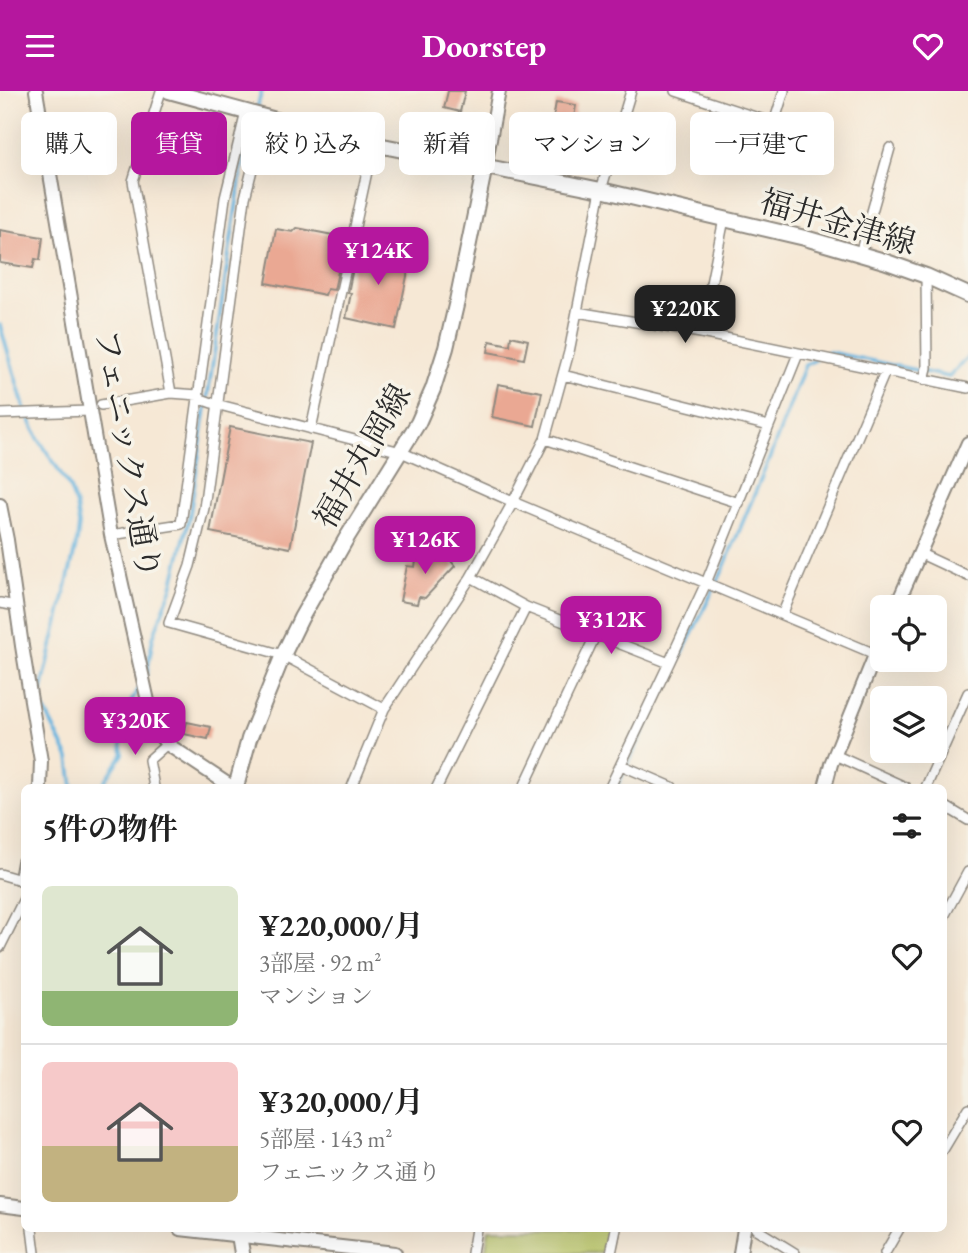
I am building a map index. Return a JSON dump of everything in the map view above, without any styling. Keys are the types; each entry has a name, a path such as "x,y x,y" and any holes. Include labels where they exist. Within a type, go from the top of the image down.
{"main road":[{"path":"169,91 246,112"},
{"name":"福井金津線","path":"495,168 805,238 926,276 968,295"},
{"name":"福井丸岡線","path":"235,784 249,739 301,618 418,423 433,389 446,348 483,175"},
{"path":"238,1232 242,1253"}],"street":[{"name":"フェニックス通り","path":"36,91 95,408 111,535 155,728 167,744 229,784"},
{"path":"161,91 133,181 171,393"},
{"path":"495,112 499,91"},
{"path":"353,784 384,709 471,577 545,439 563,375 601,190 631,91"},
{"path":"676,91 707,96 747,112"},
{"path":"777,112 784,91"},
{"path":"111,535 181,524 225,198 241,132"},
{"path":"860,254 890,148"},
{"path":"251,175 215,404 204,508 190,566 169,623 283,655 384,709"},
{"path":"311,429 366,175"},
{"path":"701,333 724,219"},
{"path":"924,380 927,368 926,276"},
{"path":"577,312 701,333 968,388"},
{"path":"612,784 706,583 798,354"},
{"path":"782,615 886,372"},
{"path":"563,375 769,426"},
{"path":"0,414 95,408 171,393 200,397 215,404 401,452 870,652"},
{"path":"545,439 739,503"},
{"path":"901,595 968,443"},
{"path":"0,505 41,761 40,784"},
{"path":"920,554 968,576"},
{"path":"471,577 526,607 669,663"},
{"path":"0,603 16,606"},
{"path":"438,784 526,607"},
{"path":"525,784 596,635"},
{"path":"826,784 870,667"},
{"path":"927,784 968,693"},
{"path":"153,784 149,760 167,744"},
{"path":"835,755 898,784"},
{"path":"621,765 665,784"},
{"path":"947,808 968,820"},
{"path":"947,911 968,872"},
{"path":"0,874 21,879"},
{"path":"0,947 21,905"},
{"path":"947,1143 968,1108"},
{"path":"0,1205 21,1208"},
{"path":"32,1232 35,1253"},
{"path":"238,1232 395,1253"},
{"path":"471,1253 475,1232"},
{"path":"611,1253 615,1232"},
{"path":"740,1253 744,1232"},
{"path":"761,1232 795,1253"},
{"path":"885,1253 897,1232"}],"green space":[{"path":"488,1232 611,1232 606,1253 485,1253"}],"building":[{"path":"448,91 465,91 460,112 444,108"},
{"path":"556,102 576,105 575,112 554,112"},
{"path":"297,228 343,237 345,240 334,290 327,289 325,295 266,283 276,229 293,232"},
{"path":"0,230 43,237 40,260 35,259 33,268 0,263"},
{"path":"361,246 411,257 396,329 346,318 355,258 358,262"},
{"path":"511,336 528,340 524,359 488,352 490,341 510,345"},
{"path":"498,384 542,392 535,426 492,417"},
{"path":"230,427 311,443 290,548 210,532"},
{"path":"418,549 447,556 455,566 425,598 419,597 417,604 400,601 407,566 415,567"},
{"path":"187,722 211,727 208,739 184,734"}],"waterway":[{"path":"256,111 262,91"},
{"path":"147,674 153,637 172,587 190,514 241,174"},
{"path":"0,325 24,407 38,438 69,486 76,506 79,525 77,541 41,696 43,707 69,758 73,784"},
{"path":"822,356 829,352 949,377 968,357"},
{"path":"618,784 722,572 805,365 815,360"},
{"path":"103,784 123,754 119,723 140,686"}]}
